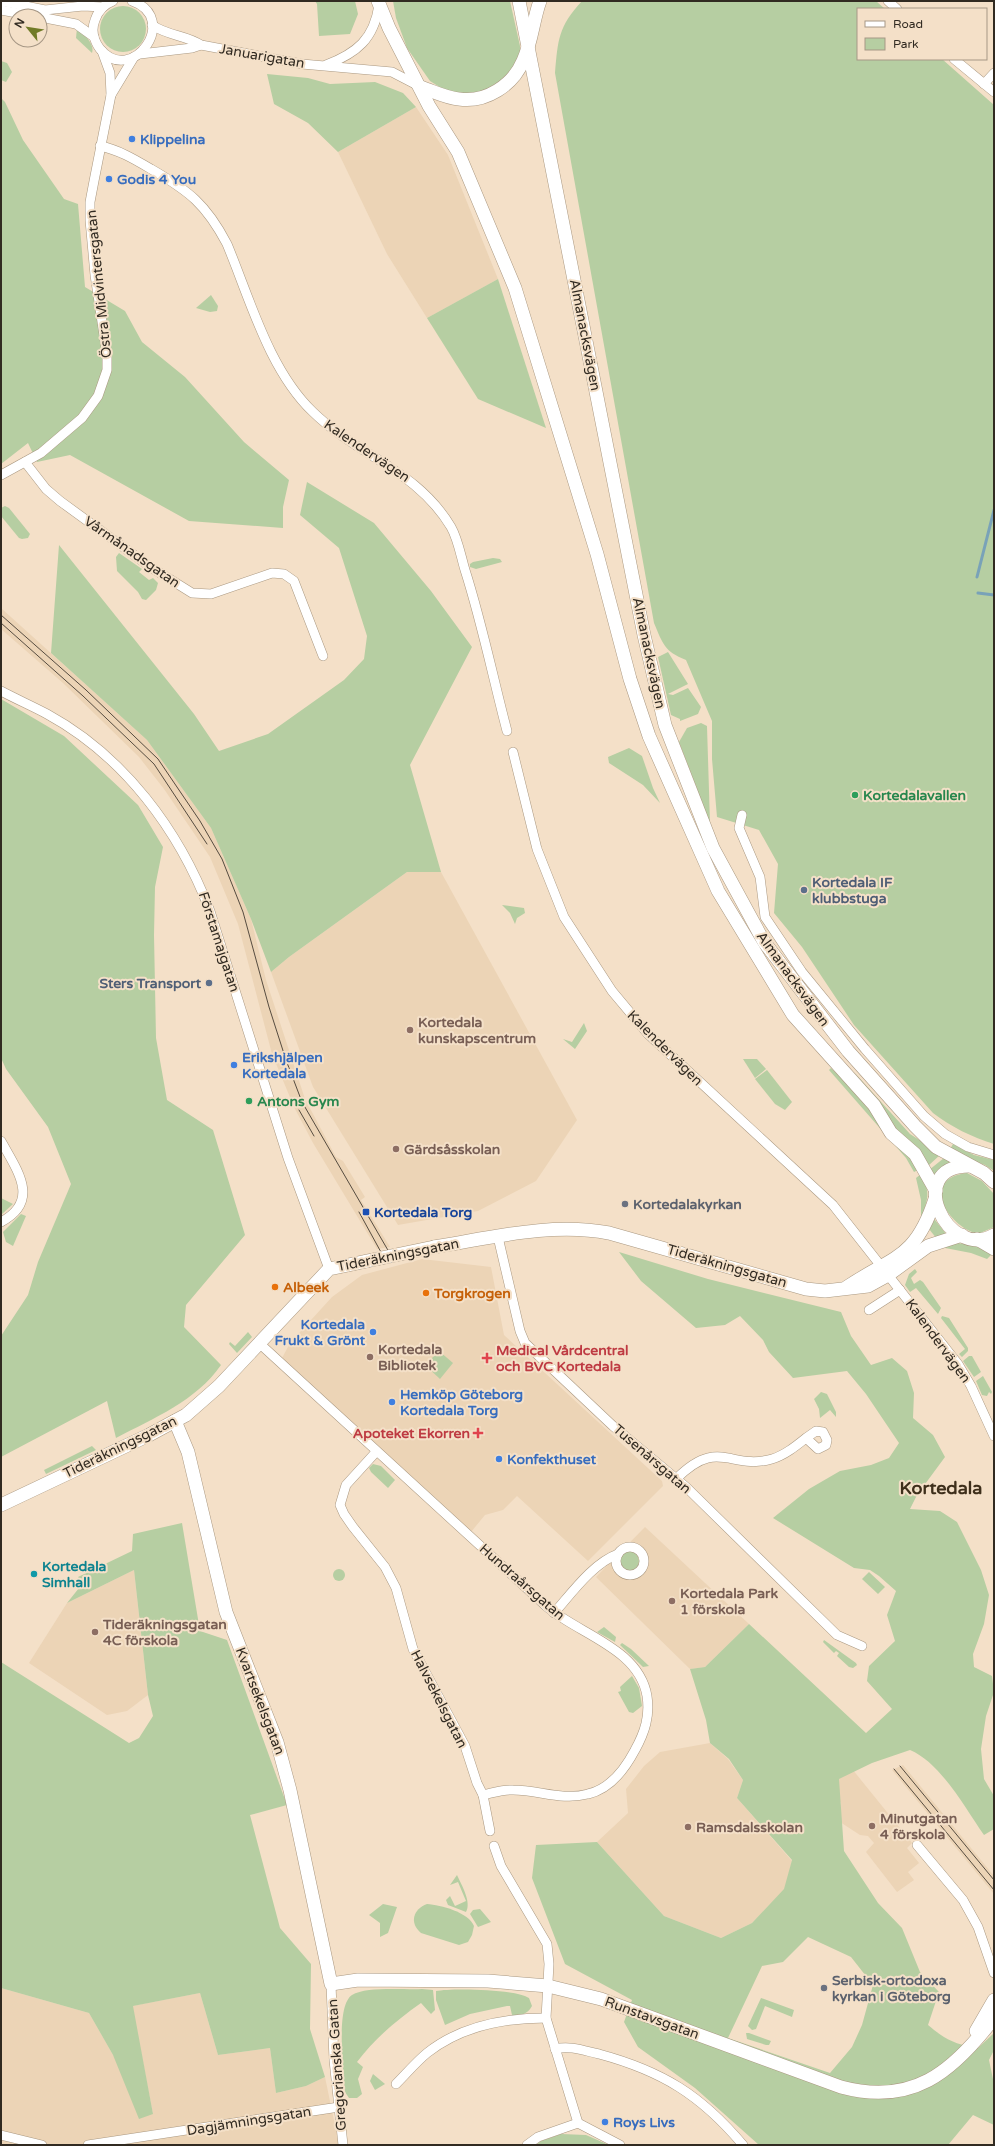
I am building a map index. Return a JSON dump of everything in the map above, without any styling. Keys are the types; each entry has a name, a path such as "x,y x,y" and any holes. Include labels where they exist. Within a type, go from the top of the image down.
{"main road":[{"name":"Almanacksvägen","path":"519,1 644,635 665,725 713,848 764,942 819,1016 894,1104 936,1147 984,1173 994,1182"},
{"path":"420,87 459,100 471,100 498,90 515,75 523,60 540,1"},
{"name":"Almanacksvägen","path":"379,2 389,28 429,106 458,152 514,288 597,554 630,679 646,729 718,891 793,1015 874,1104 891,1133 916,1154 936,1195 939,1213 945,1222 950,1228 962,1235 977,1239 994,1249"},
{"path":"936,1195 939,1181 945,1173 954,1168 969,1166"},
{"name":"Tideräkningsgatan","path":"885,1271 914,1243 924,1229 936,1195"},
{"name":"Tideräkningsgatan","path":"1,1505 175,1421 206,1399 329,1269 434,1247 498,1237 559,1229 589,1230 609,1233 806,1289 825,1291 844,1289 885,1271 928,1246 962,1235"},
{"name":"Almanacksvägen","path":"977,1239 994,1235"},
{"name":"Kvartsekelsgatan","path":"175,1421 188,1452 226,1612 277,1742 290,1790 331,1984"},
{"name":"Runstavsgatan","path":"331,1984 358,1980 480,1981 548,1986 601,2000 841,2087 859,2092 888,2093 927,2082 957,2060 979,2038 994,2018"},
{"name":"Runstavsgatan","path":"957,2060 994,2000"}],"street":[{"path":"1,1 45,10 84,6 103,8"},
{"path":"94,37 94,21 103,8 114,1"},
{"path":"132,1 143,5 152,25"},
{"path":"888,1 896,8"},
{"name":"Januarigatan","path":"324,67 347,56 367,39 376,21 379,2"},
{"path":"48,19 76,24 94,37"},
{"name":"Januarigatan","path":"152,25 162,32 192,39 201,45 324,67 392,72 420,87"},
{"name":"Östra Midvintersgatan","path":"111,95 137,56 150,41 152,25"},
{"name":"Östra Midvintersgatan","path":"1,475 42,453 82,418 98,396 107,370 107,355 91,231 90,202 111,95 110,73 102,51 94,37"},
{"name":"Januarigatan","path":"102,51 117,59 192,48 201,45"},
{"path":"955,60 994,92"},
{"path":"984,84 994,73"},
{"name":"Kalendervägen","path":"100,146 128,155 184,188 199,202 218,227 227,244 272,354 294,389 311,411 363,451 413,482 442,513 452,529 473,597 508,731"},
{"name":"Vårmånadsgatan","path":"25,462 46,489 60,501 152,568 192,593 211,594 272,573 284,574 294,581 323,656"},
{"name":"Förstamajgatan","path":"1,691 48,714 101,752 122,771 156,809 186,856 200,885 210,911 297,1184 329,1269"},
{"name":"Kalendervägen","path":"513,752 537,849 564,917 612,991 648,1034 833,1205 965,1375 994,1436"},
{"path":"742,815 739,828 760,877 766,918 802,972 865,1049 924,1116 944,1134 968,1147 994,1155"},
{"path":"1,1141 20,1176 24,1193 22,1203 17,1210 1,1222"},
{"name":"Tusenårsgatan","path":"498,1237 520,1331 525,1343 613,1426 676,1479 770,1567 837,1635 862,1646"},
{"name":"Kalendervägen","path":"869,1310 900,1290"},
{"name":"Hundraårsgatan","path":"259,1343 554,1614 616,1650 636,1669 646,1689 649,1710 643,1737 629,1761 616,1777 603,1788 590,1794 565,1798 512,1790 483,1795"},
{"path":"676,1479 687,1468 703,1458 720,1456 750,1460 772,1459 793,1448 806,1438"},
{"name":"Halvsekelsgatan","path":"376,1452 346,1485 340,1505 344,1514 386,1567 393,1581 401,1601 406,1629 413,1649 460,1735 477,1783 483,1795 490,1831"},
{"path":"554,1614 580,1583 610,1557 618,1554"},
{"path":"917,1845 963,1900 978,1927 994,1973"},
{"path":"494,1846 501,1866 546,1944 549,1964 546,2018 578,2123 620,2145"},
{"name":"Gregorianska Gatan","path":"331,1984 334,2060 343,2145"},
{"path":"396,2084 427,2053 458,2035 484,2024 546,2018"},
{"path":"555,2048 561,2047 578,2049 635,2065 656,2073 708,2108 743,2145"},
{"name":"Dagjämningsgatan","path":"88,2145 339,2107"},
{"path":"527,2145 538,2137 578,2123"},
{"path":"1,2135 42,2145"}],"shaded area":[{"path":"416,107 448,155 498,279 427,318 387,254 338,152"},
{"path":"1,608 147,740 211,828 251,919 266,980 305,1099 336,1157 343,1161 365,1197 361,1200 390,1247 377,1249 313,1143 294,1107 272,1054 238,924 210,857 164,789 139,757 63,683 1,629"},
{"name":"Kortedala kunskapscentrum","path":"407,872 441,872 577,1120 536,1181 478,1211 398,1225 313,1087 271,972 289,957"},
{"path":"422,1259 491,1267 504,1335 662,1481 663,1486 588,1561 517,1496 503,1510 485,1515 471,1532 281,1360 290,1343 332,1297 362,1275"},
{"name":"Kortedala Park 1 förskola","path":"645,1527 749,1624 705,1667 690,1669 596,1577"},
{"name":"Tideräkningsgatan 4C förskola","path":"134,1570 148,1695 127,1711 107,1715 29,1663 67,1603"},
{"name":"Ramsdalsskolan","path":"710,1743 728,1759 743,1780 737,1798 792,1861 785,1889 752,1923 721,1938 664,1916 597,1842 628,1813 626,1789 644,1766 660,1752"},
{"name":"Minutgatan 4 förskola","path":"844,1759 912,1843 907,1848 919,1863 908,1872 914,1880 897,1892 866,1852 874,1843 868,1836 860,1835 837,1820 841,1803 833,1791"},
{"path":"903,1765 994,1876 994,1894 892,1770"},
{"path":"1,1988 89,2013 113,2055 153,2114 132,2006 200,1993 218,2055 270,2048 276,2093 306,2086 325,2077 339,2145 1,2145"}],"green space":[{"path":"315,1 355,1 358,14 350,34 319,36 317,4"},
{"path":"393,1 510,1 520,46 520,52 511,72 489,91 470,95 446,91 430,81 407,48 396,18"},
{"path":"582,1 876,1 884,8 857,8 857,60 943,60 994,105 994,1144 962,1131 933,1113 854,1025 802,947 774,913 778,864 759,830 717,817 712,759 712,721 686,660 673,653 665,646 654,623 555,73 557,51 561,34 574,10"},
{"path":"123,6 136,10 142,16 146,29 142,42 136,48 123,52 110,48 104,42 100,29 104,16 110,10"},
{"path":"77,28 86,36 92,46 92,53 76,38"},
{"path":"1,61 7,63 12,72 6,82 1,80"},
{"path":"267,74 308,78 330,84 375,82 403,93 416,107 338,152 308,123 274,104"},
{"path":"1,98 5,102 23,140 64,199 78,204 85,287 125,311 142,342 185,377 244,442 289,480 283,507 283,528 189,521 70,455 37,462 28,443 1,464"},
{"path":"498,279 546,428 478,399 427,318"},
{"path":"211,295 218,306 217,311 210,312 196,308"},
{"path":"307,482 374,523 431,591 472,647 410,765 441,872 407,872 289,957 271,972 251,919 211,828 147,740 51,653 59,545 194,714 219,751 268,734 344,680 364,659 367,636 339,548 300,515"},
{"path":"5,506 9,508 30,534 28,538 19,538 1,516 1,508"},
{"path":"119,553 142,569 139,572 149,580 153,578 158,583 156,590 146,600 142,599 138,592 117,571 116,557"},
{"path":"493,558 500,559 502,562 476,569 470,567 470,564 473,562"},
{"path":"668,652 688,684 668,694 673,695 688,688 701,707 698,714 680,721 680,719 671,715 658,657"},
{"path":"1,699 64,736 138,805 163,847 155,887 154,935 156,1038 167,1100 213,1130 245,1235 186,1305 184,1327 221,1365 211,1378 199,1389 173,1408 116,1438 107,1401 1,1457 1,1336 28,1295 38,1262 71,1184 48,1127 6,1069 1,1058"},
{"path":"701,723 707,726 710,823 679,742 687,728"},
{"path":"629,748 642,756 660,803 643,785 609,763 608,757"},
{"path":"502,905 524,908 525,913 517,918 515,924 510,913"},
{"path":"584,1023 587,1031 575,1049 563,1039 572,1042"},
{"path":"743,1059 757,1059 766,1069 755,1078"},
{"path":"831,1068 879,1115 910,1155 918,1170 914,1172 906,1158 829,1070"},
{"path":"767,1070 792,1102 785,1110 775,1104 755,1079"},
{"path":"854,1072 910,1134 941,1154 928,1166 902,1137"},
{"path":"953,1144 974,1155 994,1160 994,1171 985,1165 949,1151"},
{"path":"944,1158 950,1162 935,1176 929,1170"},
{"path":"967,1173 982,1181 994,1194 994,1227 978,1234 966,1229 956,1222 948,1213 943,1202 941,1192 944,1184 953,1177"},
{"path":"921,1174 926,1187 927,1196 921,1219 921,1200 916,1178"},
{"path":"1,1198 13,1204 1,1215"},
{"path":"21,1214 26,1216 13,1246 6,1242 3,1232"},
{"path":"933,1220 935,1220 947,1235 937,1239 929,1229"},
{"path":"957,1243 974,1245 993,1253 987,1259 971,1253 940,1247"},
{"path":"619,1252 708,1279 841,1312 851,1336 871,1365 892,1358 907,1371 914,1393 913,1418 933,1435 945,1457 917,1495 910,1509 940,1511 957,1522 981,1570 989,1595 984,1624 973,1654 974,1667 992,1676 994,1692 986,1716 981,1749 984,1779 994,1796 994,1829 984,1835 952,1787 942,1775 921,1756 910,1750 872,1763 839,1779 844,1851 878,1903 902,1928 920,1972 939,1992 928,2025 951,2041 978,2048 994,2033 994,2050 989,2060 994,2084 994,2125 973,2115 948,2145 759,2145 695,2088 638,2047 624,2022 632,2000 565,1964 532,1878 536,1845 597,1842 664,1916 721,1938 752,1923 784,1889 792,1860 737,1798 743,1780 729,1759 710,1743 706,1720 690,1669 705,1667 749,1624 866,1733 892,1709 867,1681 869,1666 895,1641 887,1615 896,1591 870,1570 854,1568 773,1518 809,1489 840,1471 871,1465 889,1458 899,1443 866,1394 847,1371 793,1378 769,1352 763,1340 740,1316 725,1325 696,1328 641,1281","holes":["808,1937 851,1957 873,1985 862,2025 852,2047 830,2073 728,2038 762,1966 783,1962"]},
{"path":"915,1269 917,1272 911,1278 914,1284 920,1280 923,1282 941,1308 938,1314 916,1288 910,1292 905,1285 909,1274"},
{"path":"942,1316 949,1318 968,1348 968,1351 962,1357 959,1354 965,1349 941,1318"},
{"path":"248,1332 252,1337 237,1353 229,1344 230,1342 235,1346"},
{"path":"439,1351 453,1363 440,1379 425,1365"},
{"path":"969,1356 972,1356 981,1372 974,1377 963,1361"},
{"path":"983,1376 992,1392 991,1394 989,1392 987,1396 982,1395 976,1381"},
{"path":"821,1392 827,1394 836,1412 836,1417 830,1410 820,1418 819,1409 814,1399"},
{"path":"92,1446 96,1450 46,1474 44,1470"},
{"path":"373,1464 381,1466 395,1480 388,1488 371,1472 369,1468"},
{"path":"182,1523 200,1631 227,1640 287,1805 250,1815 280,1928 311,1964 310,2029 325,2077 306,2086 276,2093 270,2048 218,2055 200,1993 133,2006 153,2114 139,2119 113,2055 89,2013 1,1988 1,1662 129,1743 139,1738 153,1716 148,1695 134,1570 67,1603 83,1583 78,1577 132,1551 133,1534"},
{"path":"629,1551 636,1554 639,1561 636,1568 629,1571 622,1568 619,1561 622,1554"},
{"path":"337,1569 341,1569 345,1575 341,1581 337,1581 333,1577 333,1573"},
{"path":"869,1572 885,1587 878,1594 862,1579"},
{"path":"604,1627 616,1637 615,1642 597,1632"},
{"path":"824,1640 857,1665 853,1668 849,1667 837,1656 839,1653 836,1651 834,1653 823,1642"},
{"path":"622,1643 631,1649 649,1666 643,1667 620,1645"},
{"path":"632,1676 639,1688 642,1706 633,1713 629,1712 618,1692 621,1691 620,1687"},
{"path":"457,1875 467,1898 468,1908 466,1912 448,1905 446,1900 450,1896 455,1906 466,1901 458,1882 450,1885"},
{"path":"383,1904 397,1907 388,1933 380,1937 380,1923 369,1915"},
{"path":"427,1904 454,1910 471,1921 474,1926 472,1935 468,1942 459,1945 421,1933 415,1925 414,1917 418,1909"},
{"path":"480,1909 491,1922 478,1927 470,1914 473,1910"},
{"path":"366,1990 433,1990 435,2010 431,2014 421,2003 395,2023 371,2045 357,2062 363,2067 358,2079 362,2094 357,2098 349,2098 345,2092 342,2056 342,2026 347,2002 352,1995"},
{"path":"469,1990 511,1993 529,1998 532,2006 526,2013 521,2015 512,2015 510,2006 507,2006 470,2014 445,2025 436,2000 436,1991"},
{"path":"761,1998 794,2010 792,2017 765,2006 756,2029 752,2030 748,2026"},
{"path":"746,2033 771,2041 769,2045 766,2045 747,2039"},
{"path":"373,2074 385,2084 375,2090 370,2081"},
{"path":"561,2134 586,2135 609,2145 536,2145 541,2141"}],"waterway":[{"path":"977,577 994,510"},
{"path":"978,593 994,595"}],"tram line":[{"path":"1,615 86,690 158,759 200,821 222,859 243,912 269,1007 286,1060 302,1102 389,1252"},
{"path":"1,623 83,696 154,764 207,844"},
{"path":"299,1110 314,1136"},
{"path":"359,1212 382,1254"},
{"path":"900,1766 994,1880"},
{"path":"894,1769 994,1890"}],"place":[{"name":"Klippelina","path":"132,139"},
{"name":"Godis 4 You","path":"109,179"},
{"name":"Kortedalavallen","path":"855,795"},
{"name":"Kortedala IF klubbstuga","path":"804,890"},
{"name":"Sters Transport","path":"209,983"},
{"name":"Kortedala kunskapscentrum","path":"410,1030"},
{"name":"Erikshjälpen Kortedala","path":"234,1065"},
{"name":"Antons Gym","path":"249,1101"},
{"name":"Gärdsåsskolan","path":"396,1149"},
{"name":"Kortedalakyrkan","path":"625,1204"},
{"name":"Kortedala Torg","path":"366,1212"},
{"name":"Albeek","path":"275,1287"},
{"name":"Torgkrogen","path":"426,1293"},
{"name":"Kortedala Frukt & Grönt","path":"373,1332"},
{"name":"Kortedala Bibliotek","path":"370,1357"},
{"name":"Medical Vårdcentral och BVC Kortedala","path":"487,1358"},
{"name":"Hemköp Göteborg Kortedala Torg","path":"392,1402"},
{"name":"Apoteket Ekorren","path":"478,1433"},
{"name":"Konfekthuset","path":"499,1459"},
{"name":"Kortedala Simhall","path":"34,1574"},
{"name":"Kortedala Park 1 förskola","path":"672,1601"},
{"name":"Tideräkningsgatan 4C förskola","path":"95,1632"},
{"name":"Minutgatan 4 förskola","path":"872,1826"},
{"name":"Ramsdalsskolan","path":"688,1827"},
{"name":"Serbisk-ortodoxa kyrkan i Göteborg","path":"824,1988"},
{"name":"Roys Livs","path":"605,2122"}],"district":[{"name":"Kortedala","path":"941,1488"}]}
